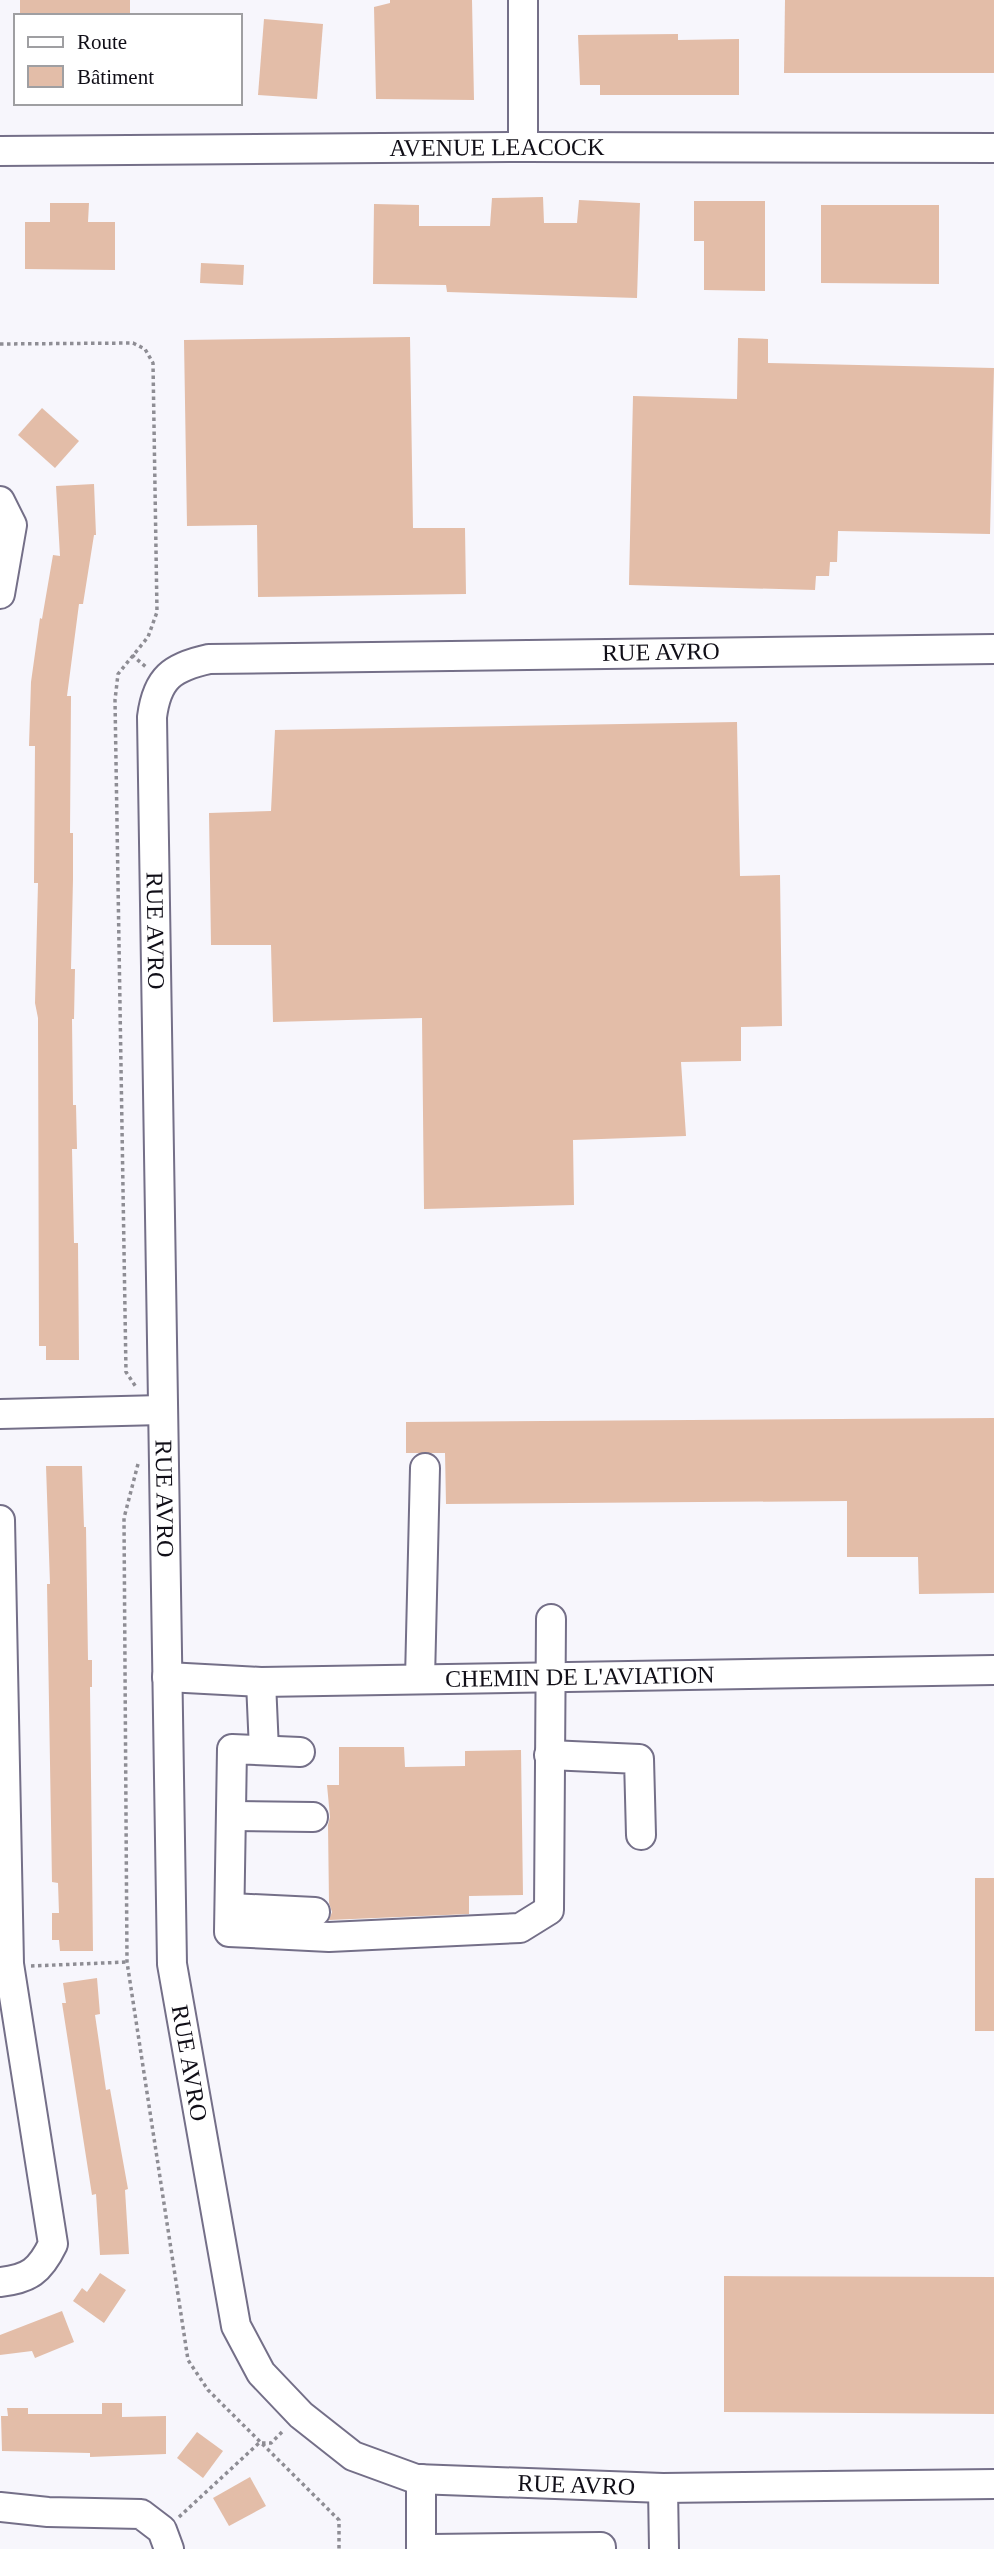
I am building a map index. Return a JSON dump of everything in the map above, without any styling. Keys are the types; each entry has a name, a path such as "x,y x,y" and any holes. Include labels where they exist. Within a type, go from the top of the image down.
{"street":[{"path":"523,0 523,148"},
{"name":"AVENUE LEACOCK","path":"0,151 994,148"},
{"path":"0,501 12,525 0,594"},
{"name":"RUE AVRO","path":"994,649 233,658 190,664 166,678 154,701 152,717 172,1964 236,2326 261,2373 301,2415 353,2456 421,2479 663,2488 994,2484"},
{"path":"0,1414 162,1410"},
{"path":"420,1679 425,1468"},
{"path":"0,1520 12,2071 53,2244 45,2262 22,2280 0,2282"},
{"path":"300,1752 232,1749 229,1932 329,1937 520,1928 549,1910 551,1619"},
{"name":"CHEMIN DE L'AVIATION","path":"167,1677 261,1682 994,1670"},
{"path":"261,1682 264,1750"},
{"path":"549,1755 639,1759 641,1835"},
{"path":"231,1816 313,1817"},
{"path":"230,1909 316,1912"},
{"path":"421,2479 421,2549"},
{"path":"663,2488 664,2549"},
{"path":"0,2507 48,2512 141,2514 162,2530 169,2549"},
{"path":"432,2549 601,2549"}],"path":[{"name":"RUE AVRO","path":"0,344 133,344 145,349 153,363 157,612 148,637 118,674 115,699 126,1372 138,1390"},
{"path":"24,1966 127,1962"},
{"path":"175,2520 259,2443 339,2520 339,2549"}],"building":[{"path":"20,0 130,0 130,14 20,14"},
{"path":"390,0 472,0 474,100 376,99 374,7 390,3"},
{"path":"785,0 994,0 994,73 784,73"},
{"path":"264,19 323,24 317,99 258,95"},
{"path":"678,34 678,40 739,39 739,95 600,95 600,85 580,85 578,35"},
{"path":"543,197 544,223 577,223 579,200 640,203 637,298 447,292 446,285 373,284 374,204 419,205 419,226 490,226 492,198"},
{"path":"694,201 765,201 765,291 704,290 704,241 694,241"},
{"path":"50,203 89,203 88,222 115,222 115,270 25,269 25,222 50,222"},
{"path":"821,205 939,205 939,284 821,283"},
{"path":"201,263 244,265 243,285 200,283"},
{"path":"410,337 413,528 465,528 466,594 258,597 257,525 187,526 184,340"},
{"path":"738,338 768,339 768,363 994,368 990,534 838,531 837,562 830,562 829,576 816,576 815,590 629,585 633,396 737,399"},
{"path":"42,408 79,441 55,468 18,435"},
{"path":"94,484 96,535 83,604 79,604 67,696 71,696 71,969 75,969 72,1019 73,1105 76,1105 77,1149 72,1149 74,1243 78,1243 79,1360 46,1360 46,1346 39,1346 38,1018 35,1003 38,883 34,883 35,746 29,746 31,682 53,555 60,556 56,486"},
{"path":"737,722 740,876 780,875 782,1026 741,1027 741,1061 681,1062 686,1136 573,1140 574,1205 424,1209 422,1018 273,1022 271,945 211,945 209,813 271,811 275,730"},
{"path":"994,1418 994,1593 919,1594 918,1557 847,1557 847,1501 446,1504 445,1453 406,1453 406,1422"},
{"path":"46,1466 82,1466 86,1527 88,1660 92,1660 93,1951 60,1951 59,1940 52,1940 52,1913 59,1913 58,1883 52,1882 47,1584 50,1584"},
{"path":"339,1747 404,1747 405,1767 465,1766 465,1751 521,1750 523,1895 469,1896 469,1914 329,1920 332,1912 329,1903 330,1817 327,1785 339,1785"},
{"path":"975,1878 994,1878 994,2031 975,2031"},
{"path":"97,1978 100,2014 95,2015 106,2090 110,2089 128,2189 125,2190 129,2254 100,2255 96,2194 92,2195 62,2003 66,2003 63,1983"},
{"path":"100,2273 126,2290 104,2323 73,2301 82,2288 87,2292"},
{"path":"724,2276 994,2277 994,2414 724,2412"},
{"path":"62,2311 74,2342 35,2358 32,2351 0,2355 0,2335"},
{"path":"102,2403 122,2403 122,2417 166,2416 166,2454 90,2457 90,2453 2,2451 1,2416 8,2416 7,2408 28,2408 28,2414 102,2414"},
{"path":"197,2432 223,2451 203,2478 177,2458"},
{"path":"250,2477 266,2506 229,2526 213,2498"}]}
